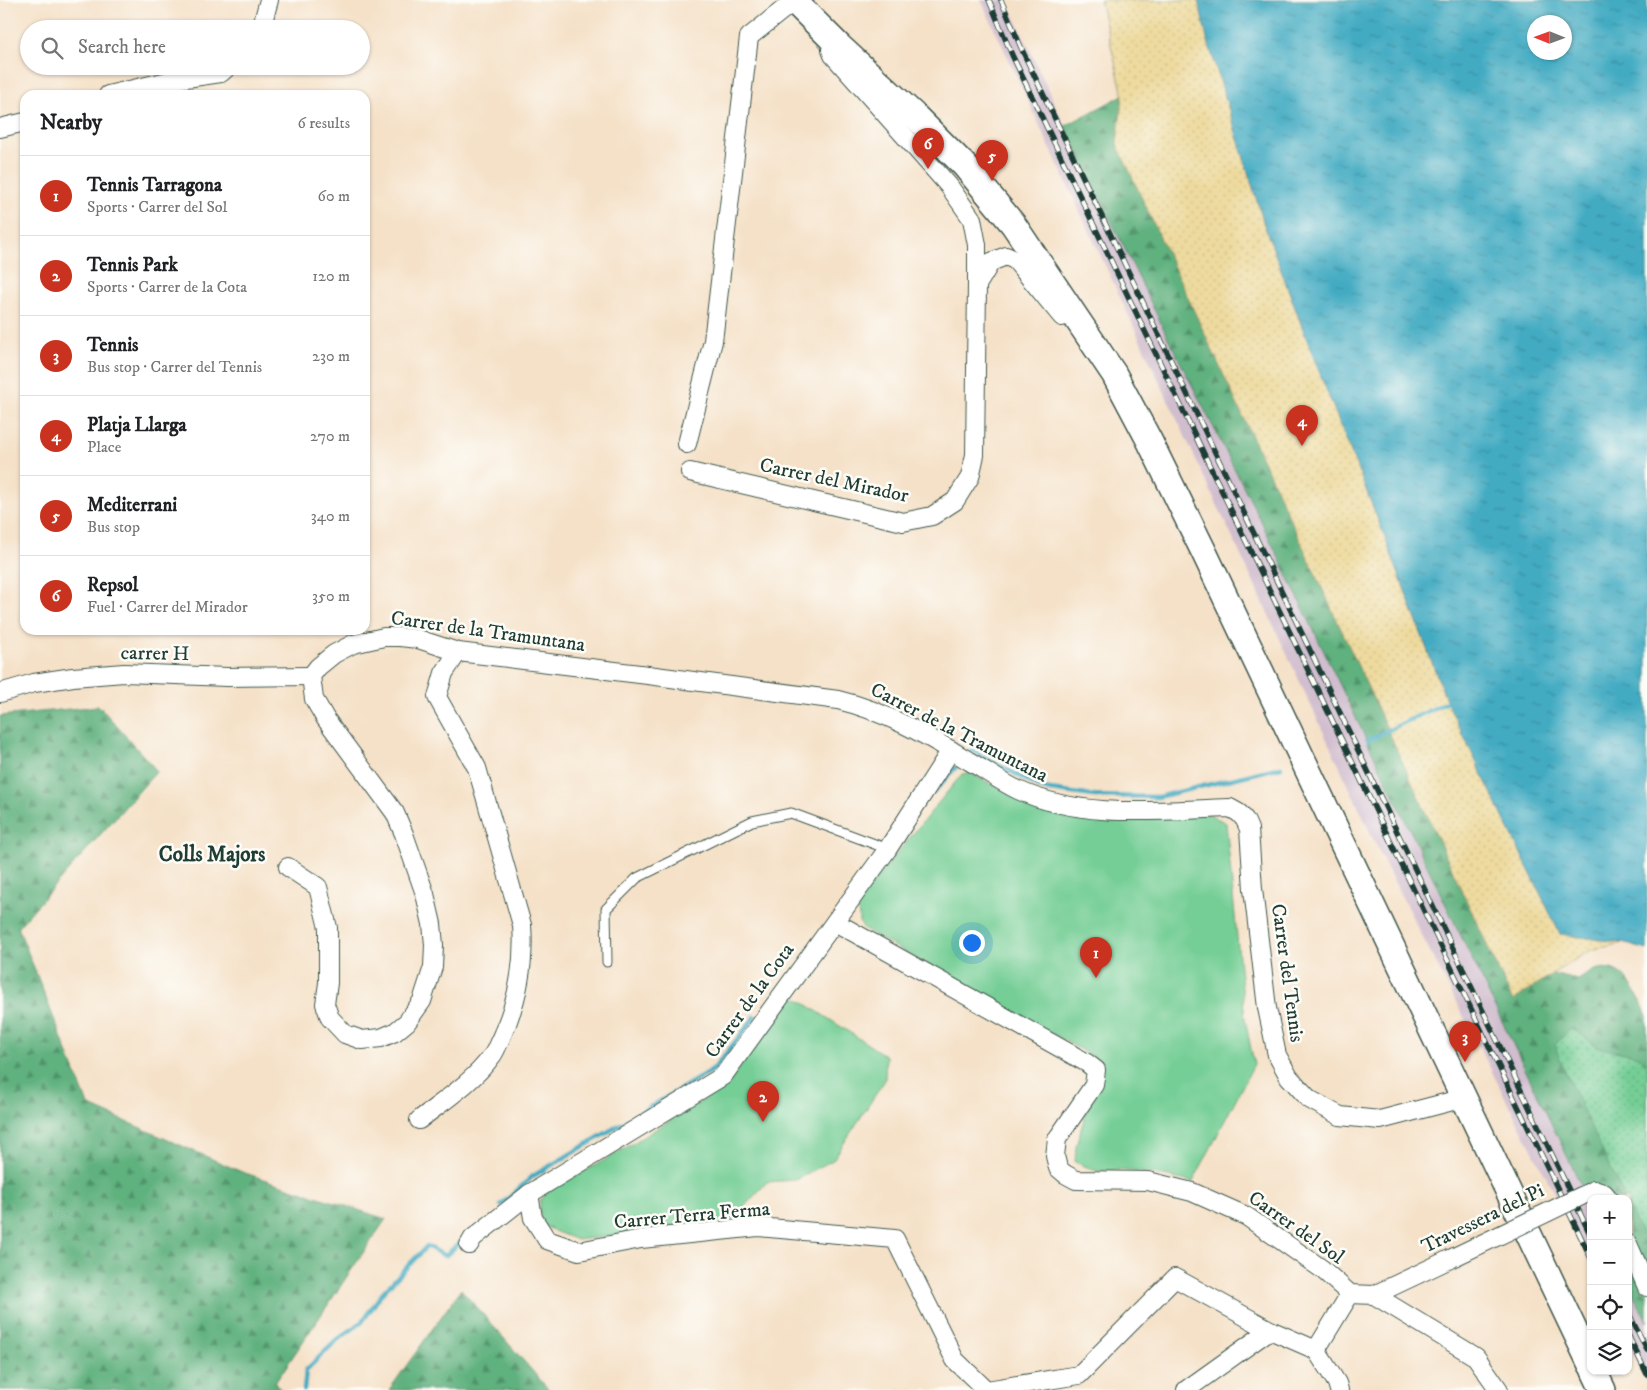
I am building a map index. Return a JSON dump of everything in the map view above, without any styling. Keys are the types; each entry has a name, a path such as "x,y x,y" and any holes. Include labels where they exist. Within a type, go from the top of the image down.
{"street":[{"path":"263,20 269,0"},
{"path":"687,444 713,341 748,37 794,1 965,166 1013,224 1104,360 1149,440 1178,499 1587,1357"},
{"name":"Carrer del Mirador","path":"690,472 903,522 932,516 955,501 970,477 975,445 977,285 977,245 972,219 949,186 833,55 820,27"},
{"path":"129,90 172,80 207,75"},
{"path":"0,128 20,123"},
{"path":"977,285 991,262 1006,256 1015,260 1082,342 1104,360"},
{"name":"Carrer de la Tramuntana","path":"311,676 318,666 334,654 354,644 384,637 418,639 458,652 838,700 882,713 954,752 1017,790 1037,798 1104,810 1230,808"},
{"path":"418,1120 467,1082 491,1057 506,1027 517,994 522,971 524,946 522,925 477,768 437,697 444,673 458,652"},
{"name":"carrer H","path":"0,693 34,683 124,673 227,677 311,676"},
{"path":"288,867 318,887 328,928 328,983 324,1004 330,1018 345,1034 362,1040 381,1038 395,1032 407,1022 422,1001 433,967 434,945 432,924 426,894 395,813 325,718 314,699 311,676"},
{"name":"Carrer de la Cota","path":"469,1245 473,1238 529,1194 723,1076 840,915 954,752"},
{"name":"Carrer del Tennis","path":"1230,808 1239,813 1245,820 1248,829 1267,1008 1277,1055 1289,1077 1309,1099 1340,1116 1380,1120 1464,1098"},
{"name":"Carrer del Sol","path":"840,915 1096,1070 1094,1085 1057,1139 1055,1156 1058,1168 1066,1174 1076,1180 1148,1181 1192,1192 1246,1216 1322,1269 1350,1294 1374,1295 1476,1357 1499,1390"},
{"name":"Carrer Terra Ferma","path":"529,1194 533,1218 547,1240 579,1251 641,1239 758,1227 895,1239 955,1360 986,1390 1079,1375 1175,1278 1270,1330"},
{"name":"Travessera del Pi","path":"1374,1295 1450,1259 1602,1194"},
{"path":"1632,1253 1647,1288"},
{"path":"1316,1350 1350,1294"},
{"path":"1186,1390 1270,1330 1316,1350 1339,1390"},
{"path":"1596,1375 1603,1390"}],"lane":[{"path":"607,962 606,908 637,878 752,821 791,813 887,849"}],"shaded area":[{"path":"981,0 1007,0 1057,109 1167,336 1261,521 1587,1198 1587,1256 1387,868"},
{"path":"1632,1291 1647,1322 1647,1383 1632,1351"}],"green space":[{"path":"1123,95 1117,144 1513,1001 1552,974 1578,980 1595,970 1605,968 1614,970 1629,982 1644,1008 1647,1016 1647,1322 1632,1291 1632,1195 1587,1195 1587,1198 1261,521 1167,336 1065,126"},
{"path":"99,706 157,771 18,927 88,1105 242,1172 386,1219 275,1383 281,1390 0,1390 0,716"},
{"path":"969,773 1053,814 1209,814 1226,823 1245,1019 1254,1064 1193,1182 1119,1170 1096,1171 1075,1162 1076,1146 1101,1061 865,930 859,922 858,901 962,774"},
{"path":"789,993 886,1056 885,1080 833,1160 795,1180 767,1182 732,1220 577,1240 545,1226 540,1217 540,1201 549,1190 607,1159 728,1085"},
{"path":"1571,1028 1600,1048 1639,1056 1647,1065 1647,1246 1632,1214 1632,1195 1623,1195 1561,1063 1555,1045"},
{"path":"461,1289 549,1390 389,1390"}],"sand":[{"path":"1100,0 1198,0 1207,38 1265,227 1447,702 1560,934 1623,943 1591,950 1513,1001 1117,144 1123,95"}],"water":[{"path":"1198,0 1647,0 1647,950 1623,943 1560,934 1447,702 1265,227 1207,38"}],"waterway":[{"path":"1368,740 1447,702"},
{"path":"967,755 972,750 1043,789 1094,796 1158,797 1281,767"},
{"path":"934,792 962,760"},
{"path":"501,1205 533,1176 713,1070 755,1017"},
{"path":"304,1390 306,1370 337,1340 362,1322 383,1292 427,1246 445,1256 464,1239"}],"railway":[{"path":"989,0 1012,55 1587,1250"},
{"path":"1001,0 1023,52 1587,1228"},
{"path":"1632,1320 1647,1350"},
{"path":"1632,1343 1647,1374"}],"place":[{"name":"Repsol","path":"928,169"},
{"name":"Mediterrani","path":"992,181"},
{"name":"Platja Llarga","path":"1302,446"},
{"name":"Tennis Tarragona","path":"1096,978"},
{"name":"Tennis","path":"1465,1062"},
{"name":"Tennis Park","path":"763,1122"}],"district":[{"name":"Colls Majors","path":"212,855"}]}
